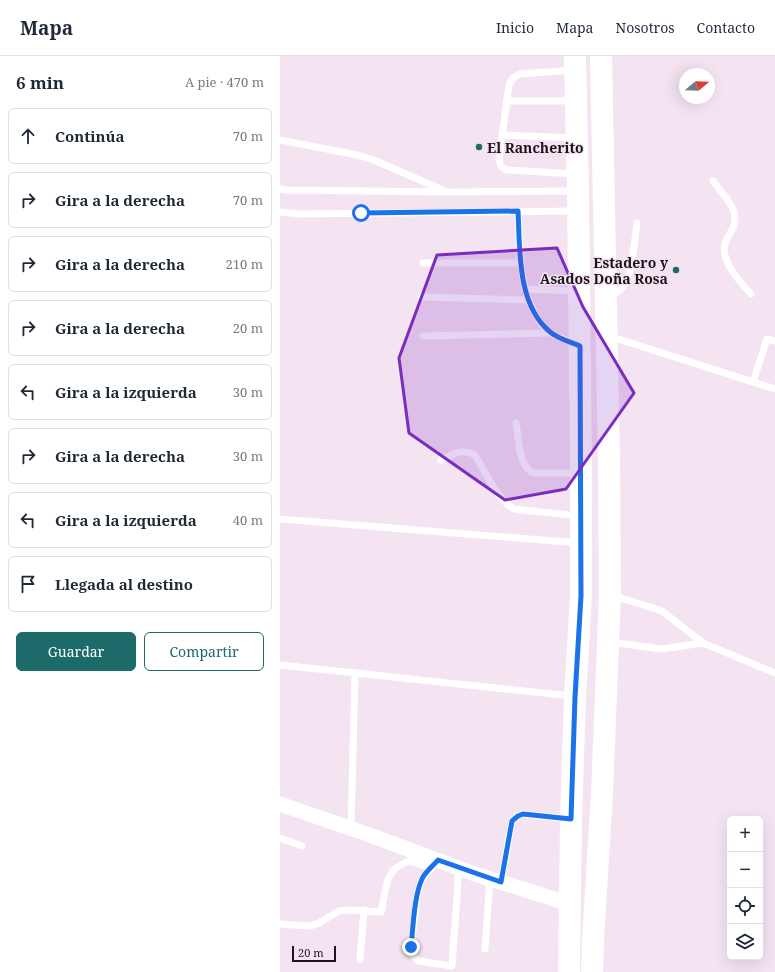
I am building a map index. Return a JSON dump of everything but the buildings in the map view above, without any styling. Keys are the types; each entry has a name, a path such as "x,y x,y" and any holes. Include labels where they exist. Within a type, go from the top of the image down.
{"main road":[{"path":"592,972 602,793 610,594 607,336 601,56"},
{"path":"569,972 571,819 575,697 581,596 580,346 575,63"}],"street":[{"path":"280,804 350,828 432,861 459,868 570,904"}],"lane":[{"path":"575,63 520,74 513,78 509,85 499,159 501,166 506,170 578,192"},
{"path":"507,101 576,101"},
{"path":"502,136 577,138"},
{"path":"280,140 357,155 374,160 448,192"},
{"path":"713,181 732,206 735,218 733,229 725,244 724,254 737,279 751,294"},
{"path":"280,188 287,190 578,192"},
{"path":"280,214 518,211 578,192"},
{"path":"518,211 521,263 528,300 540,322 550,333 580,346"},
{"path":"606,298 620,290 626,282 630,270 637,223"},
{"path":"423,263 521,263"},
{"path":"525,289 579,292"},
{"path":"422,297 528,300"},
{"path":"423,336 550,333"},
{"path":"607,336 775,389"},
{"path":"753,382 767,339 775,341"},
{"path":"516,423 523,463 529,472 581,473"},
{"path":"441,460 462,451 468,451 475,455 507,505 514,509 581,516"},
{"path":"280,519 581,543"},
{"path":"610,594 662,611 703,643 775,673"},
{"path":"608,642 662,649 703,643"},
{"path":"280,665 575,697"},
{"path":"350,828 355,673"},
{"path":"485,949 495,880 512,821 523,814 571,819"},
{"path":"280,838 302,846"},
{"path":"409,861 432,861"},
{"path":"280,924 309,926 317,924 339,911 364,910 381,912 388,877 394,869 400,864 409,861 432,861"},
{"path":"432,861 420,884 417,897 411,947 412,954 418,961 452,966 459,868"},
{"path":"360,959 364,910"}],"highlighted area":[{"path":"557,248 583,307 634,393 566,489 505,500 409,433 399,358 437,255"}],"place":[{"name":"El Rancherito","path":"479,147"},
{"name":"Estadero y Asados Doña Rosa","path":"676,270"}],"route":[{"path":"361,213 518,211 521,271 531,307 540,322 550,333 580,346 581,596 575,697 571,819 523,814 512,821 501,882 438,860 420,884 411,947"}]}
